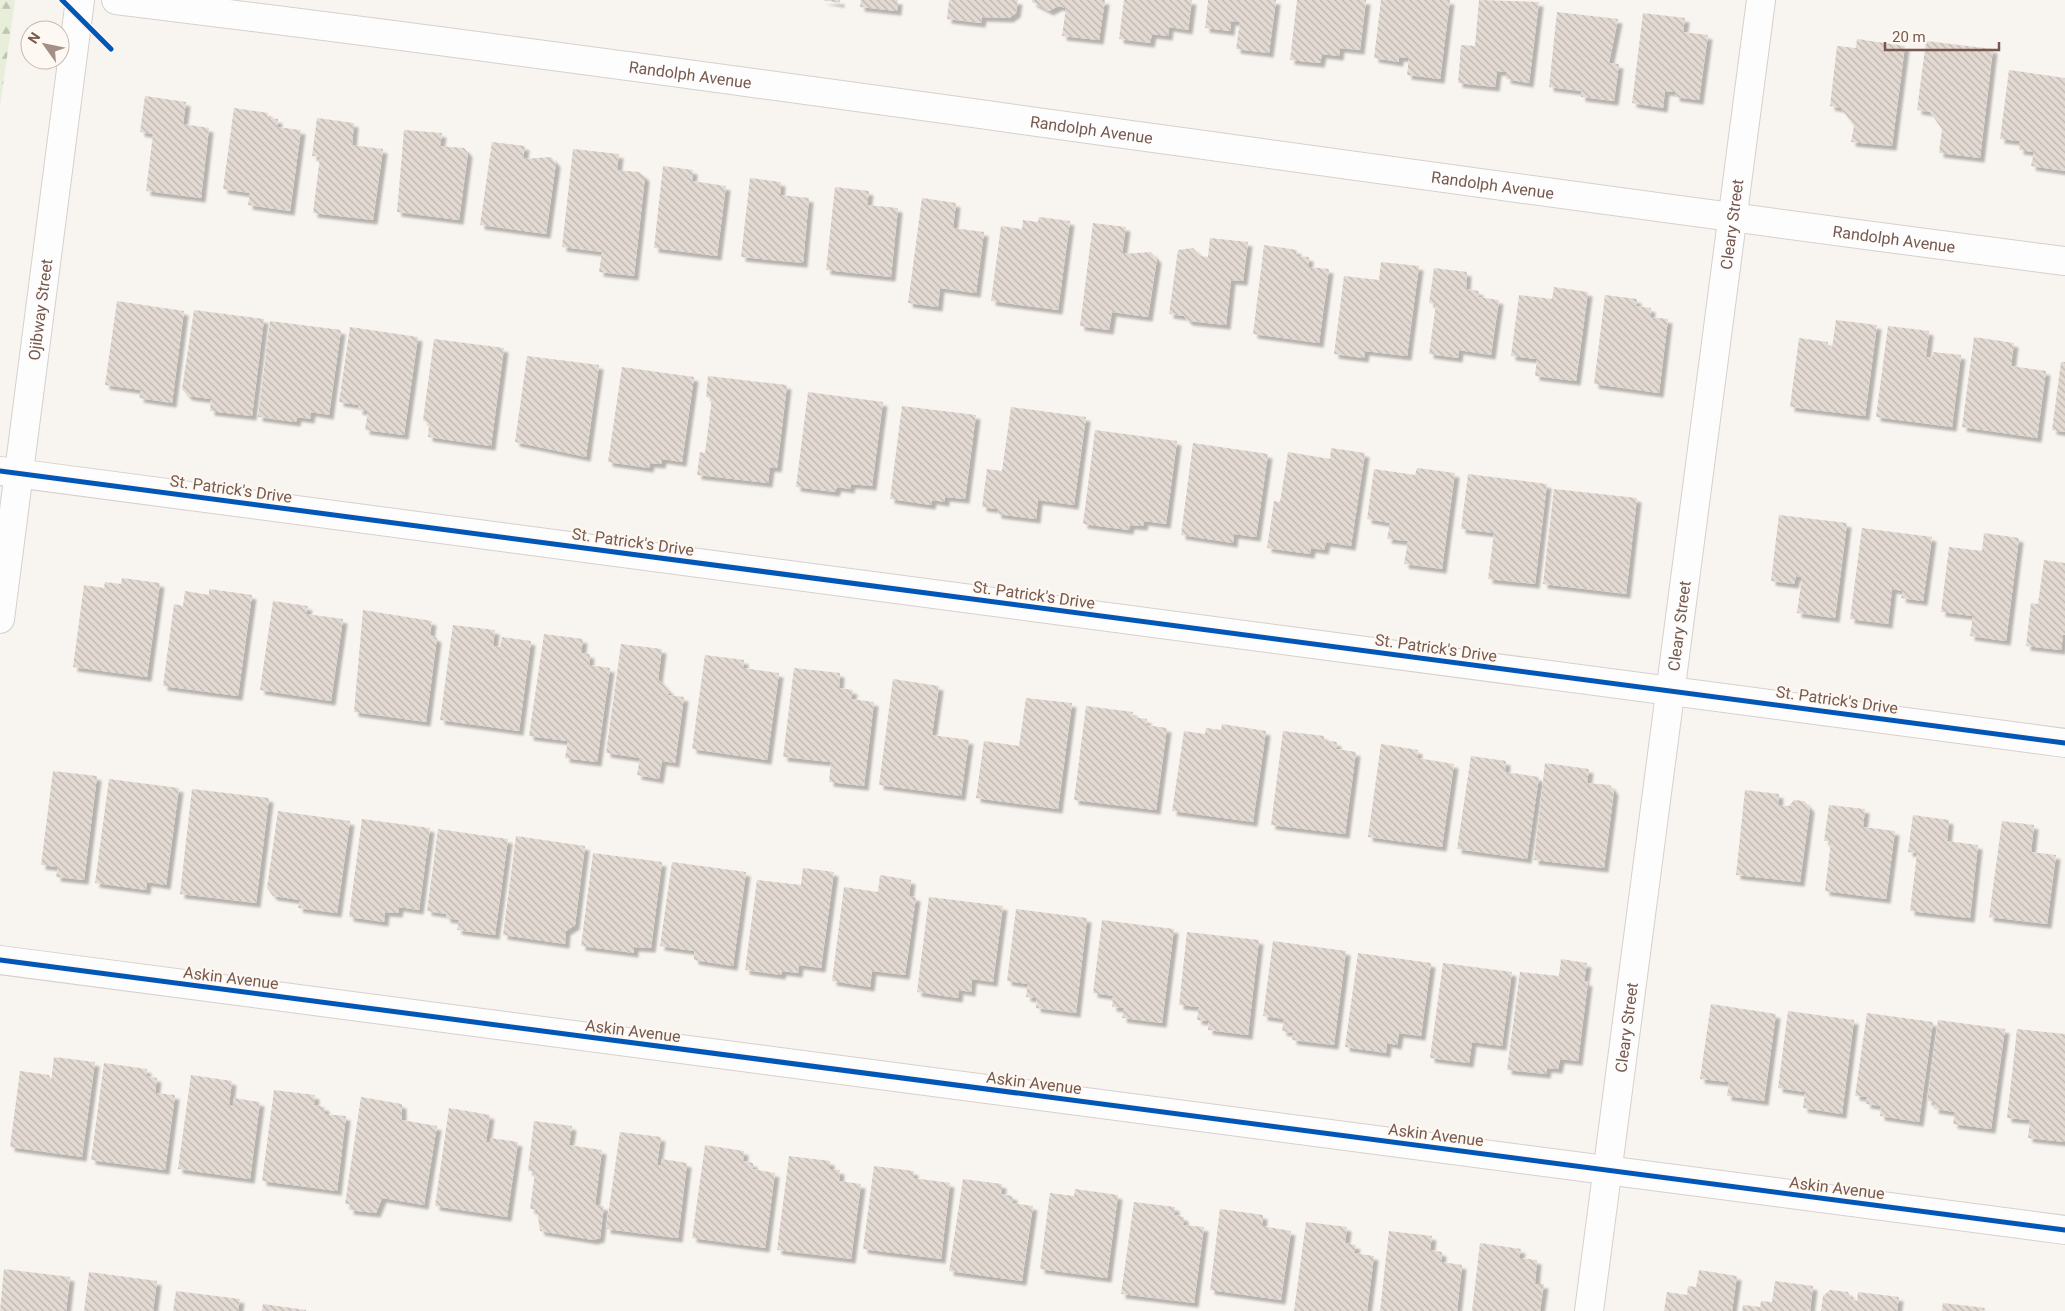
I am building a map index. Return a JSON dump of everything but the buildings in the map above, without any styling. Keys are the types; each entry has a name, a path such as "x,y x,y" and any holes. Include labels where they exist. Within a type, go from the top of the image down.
{"street":[{"name":"Ojibway Street","path":"0,619 9,472 80,0"},
{"name":"Randolph Avenue","path":"116,0 460,42 1732,219 2065,261"},
{"name":"Cleary Street","path":"1589,1311 1761,0"},
{"name":"St. Patrick's Drive","path":"9,472 2065,743"},
{"name":"Askin Avenue","path":"0,960 2065,1230"}],"green space":[{"path":"0,0 15,0 0,107"}],"cycle path":[{"path":"62,0 111,49"},
{"path":"0,471 2065,743"},
{"path":"0,960 2065,1230"}]}
